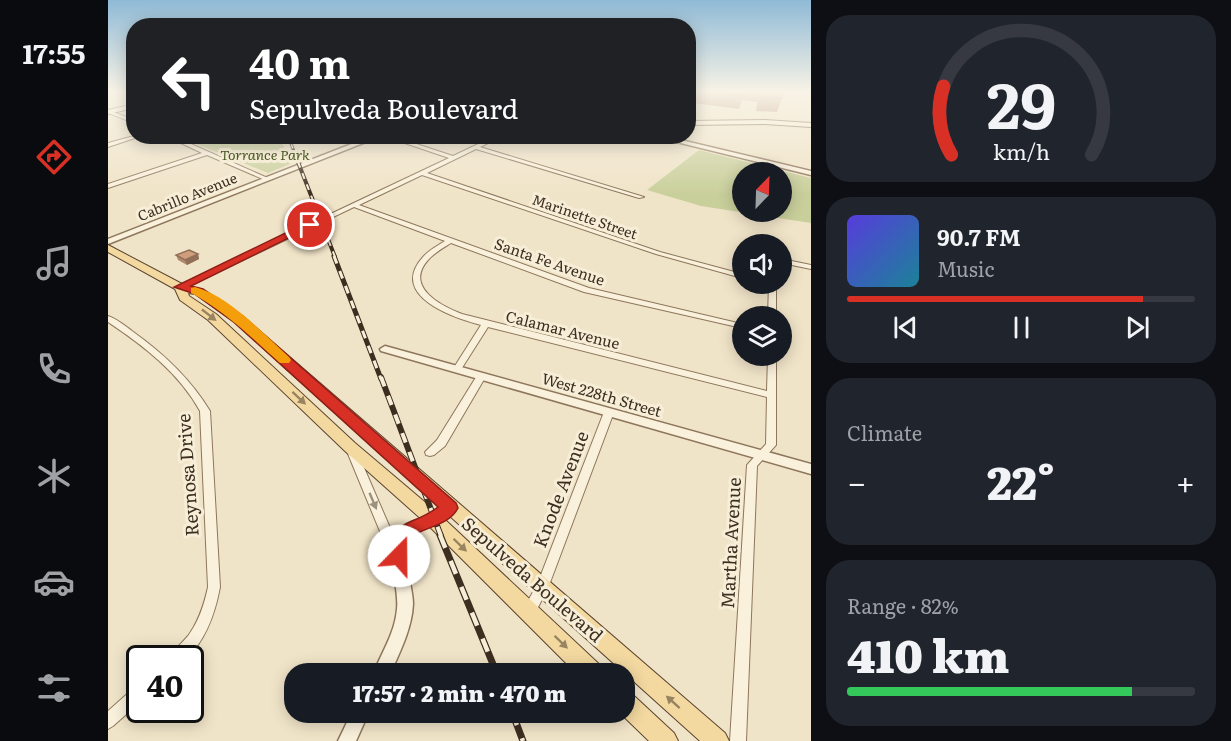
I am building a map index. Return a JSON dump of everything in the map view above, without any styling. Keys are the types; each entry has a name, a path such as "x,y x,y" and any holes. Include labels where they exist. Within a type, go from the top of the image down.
{"main road":[{"name":"Sepulveda Boulevard","path":"108,248 180,287 199,292 216,302 274,350 450,508 717,741"},
{"name":"Sepulveda Boulevard","path":"180,287 184,298 212,317 350,447 434,520 582,663"},
{"path":"256,358 274,350"},
{"path":"635,712 666,741"}],"street":[{"path":"108,146 126,140"},
{"path":"186,144 267,179"},
{"name":"Cabrillo Avenue","path":"108,242 357,144"},
{"path":"410,144 453,158"},
{"path":"180,287 484,144"},
{"path":"689,144 811,173"},
{"path":"476,148 641,197"},
{"path":"108,186 207,153"},
{"name":"Marinette Street","path":"422,172 669,257 732,273"},
{"name":"Santa Fe Avenue","path":"353,205 587,290 732,324"},
{"name":"Calamar Avenue","path":"451,240 426,257 420,264 417,280 423,295 443,309 486,324 771,395"},
{"path":"792,263 811,267"},
{"name":"Reynosa Drive","path":"108,318 157,354 197,397 205,411 214,587 210,611 201,630 188,645"},
{"path":"457,369 486,324"},
{"name":"West 228th Street","path":"385,349 811,469"},
{"name":"Martha Avenue","path":"738,741 752,465 756,458 768,451 771,445 772,366"},
{"path":"430,452 441,443 481,376"},
{"name":"Knode Avenue","path":"529,611 542,588 609,412"},
{"path":"350,447 401,570"},
{"path":"386,663 400,632 405,610 406,589 399,556 403,536 411,528 434,520 450,508"},
{"path":"108,721 126,705"},
{"path":"347,741 356,723"}],"green space":[{"name":"Torrance Park","path":"196,144 283,144 290,164 268,173"},
{"path":"699,150 747,162 732,162 732,211 701,206 647,190"},
{"path":"792,173 811,178 811,223 792,220"}],"building":[{"path":"189,250 198,254 185,260 176,255"}],"railway":[{"path":"291,144 299,164"},
{"path":"298,162 335,257"},
{"path":"334,256 381,379"},
{"path":"381,377 441,536"},
{"path":"440,535 492,663"},
{"path":"516,723 523,741"}],"slow traffic":[{"path":"195,291 216,302 238,319 284,360"}],"route":[{"path":"310,225 180,287 199,292 238,319 450,508 434,520 411,528 403,536 399,556"}]}
